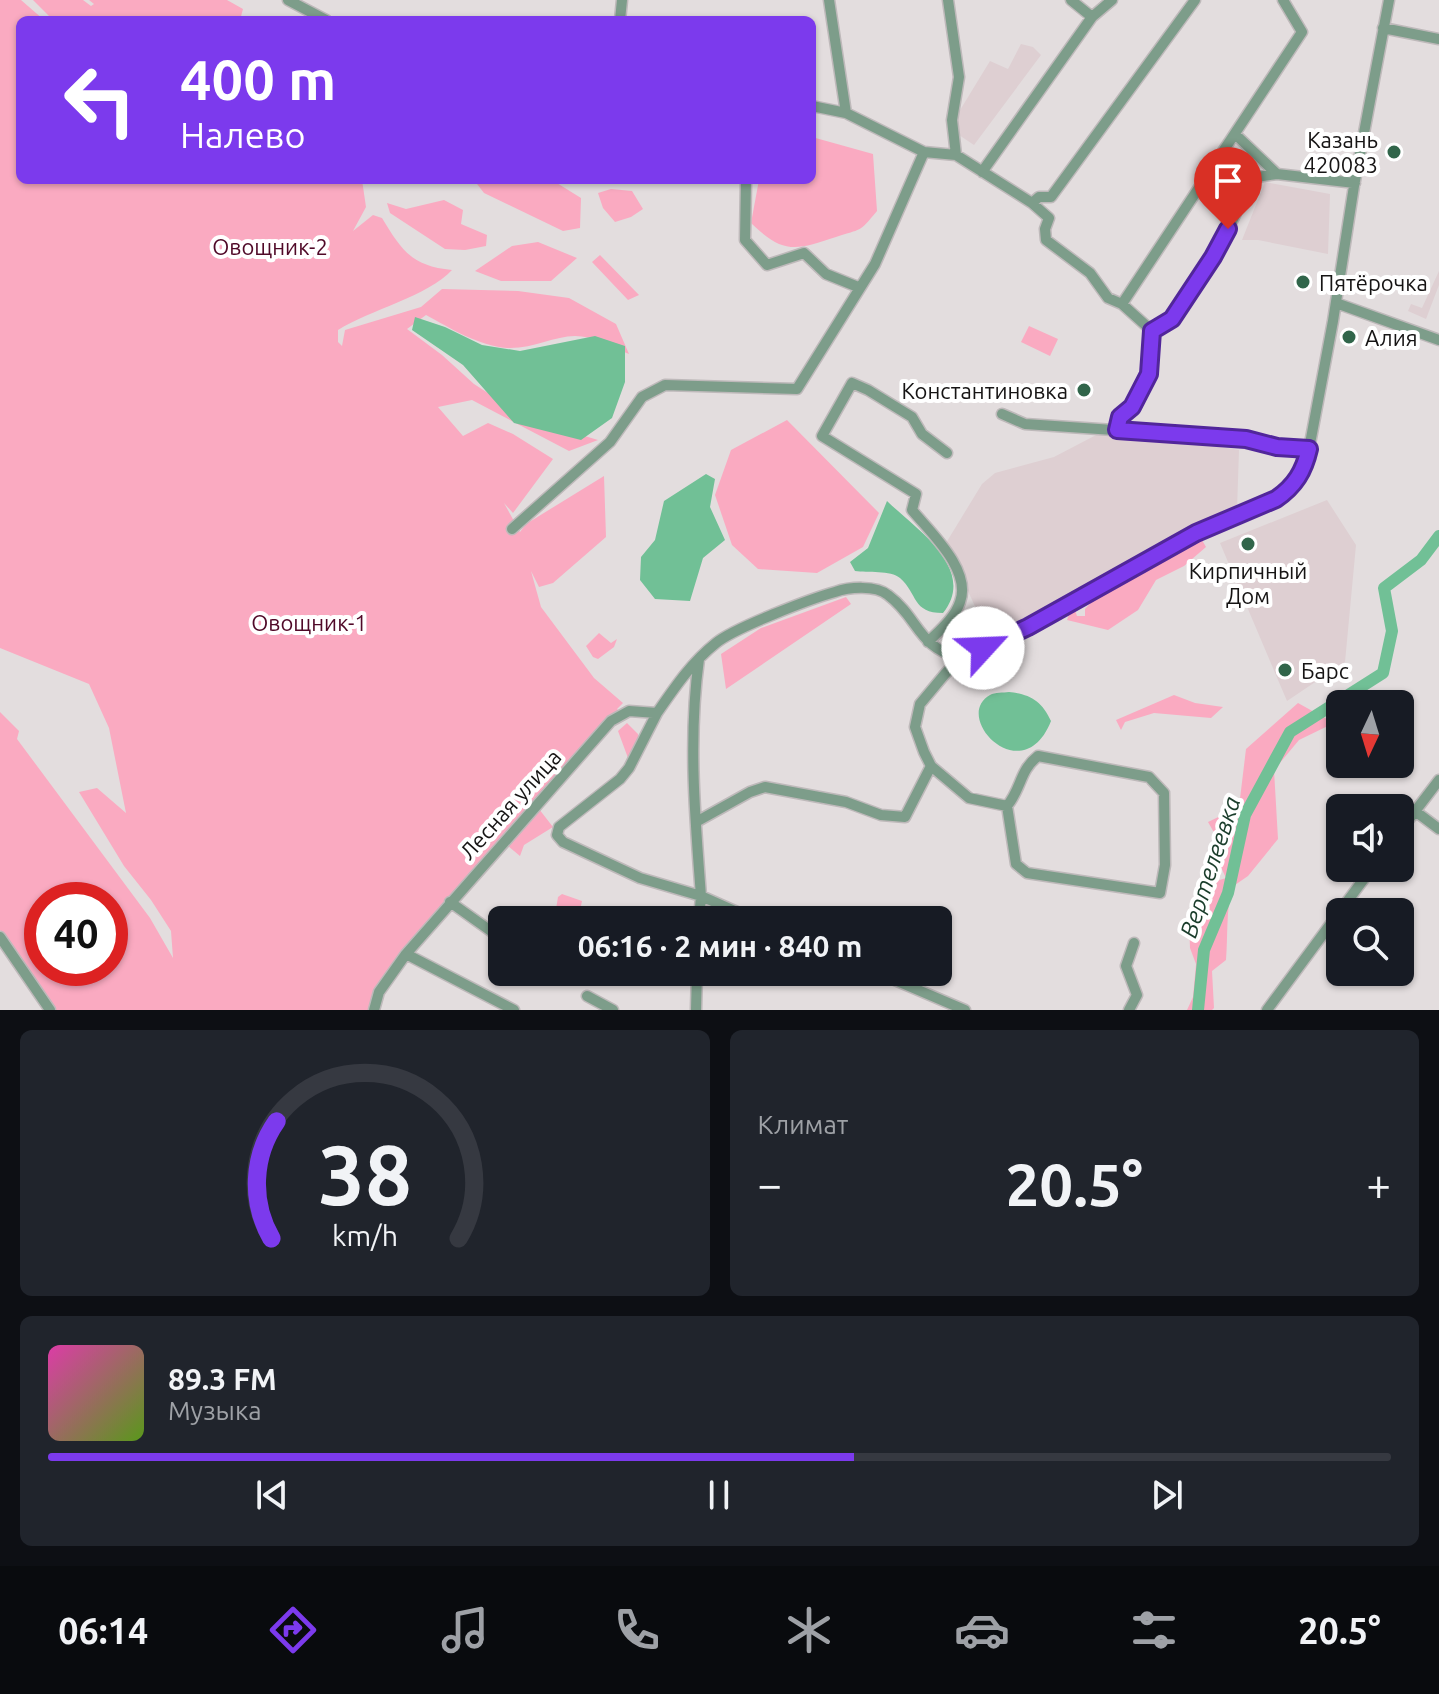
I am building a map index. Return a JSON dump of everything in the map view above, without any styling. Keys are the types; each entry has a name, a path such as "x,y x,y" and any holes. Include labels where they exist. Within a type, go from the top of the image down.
{"street":[{"path":"288,0 318,16"},
{"path":"829,0 846,113"},
{"path":"948,0 959,77 952,120 956,155"},
{"path":"1071,0 1092,17"},
{"path":"982,172 1092,17 1112,0"},
{"path":"1032,203 1039,197 1051,197 1195,0"},
{"path":"1122,304 1302,32 1283,0"},
{"path":"1007,806 969,798 931,766 915,727 920,704 960,658 1028,627 1196,533 1276,499 1300,476 1309,449 1389,0"},
{"path":"1383,28 1439,39"},
{"path":"816,107 846,113 924,152 956,155 1032,203 1049,218 1045,229 1046,240 1090,273 1108,298 1122,304 1152,331"},
{"path":"1236,135 1277,174"},
{"path":"512,529 610,442 642,397 665,385 797,389 875,264 924,152"},
{"path":"1202,185 1277,174 1355,183"},
{"path":"1152,331 1172,319 1220,246 1236,213 1233,181"},
{"path":"746,184 745,240 767,265 804,253 826,274 858,287"},
{"path":"1336,303 1439,340"},
{"path":"1117,430 1120,417 1132,407 1149,374 1152,331"},
{"path":"928,642 961,602 961,582 954,561 912,510 916,494 822,436 852,383 912,417 922,434 947,453"},
{"path":"1002,414 1025,424 1246,439 1277,447 1309,449"},
{"path":"724,906 640,878 563,842 557,835 559,827 620,779 629,768 657,713 689,667 718,641 743,628 837,591 864,588 887,593 928,642 942,654 960,658"},
{"path":"699,659 692,708 700,906"},
{"name":"Лесная улица","path":"374,1010 379,992 406,954 611,721 629,711 657,713"},
{"path":"1038,756 1149,777 1164,793 1165,865 1160,893 1027,873 1016,864 1013,855 1007,806 1016,794 1024,767 1038,756"},
{"path":"696,822 765,787 846,802 881,815 905,817 931,766"},
{"path":"1439,780 1415,811 1439,829"},
{"path":"1267,1010 1362,882"},
{"path":"450,902 488,929"},
{"path":"0,937 50,1010"},
{"path":"1129,1010 1137,995 1126,966 1134,943"},
{"path":"406,954 514,1010"},
{"path":"696,1010 697,986"},
{"path":"909,986 965,1010"},
{"path":"587,996 613,1010"}],"shaded area":[{"path":"1021,44 1033,47 1041,55 974,145 956,133 954,120 990,61 1008,69"},
{"path":"1265,182 1330,194 1328,254 1258,240 1242,240"},
{"path":"1439,271 1439,285 1426,319 1408,311 1411,304 1422,308"},
{"path":"415,317 482,345 520,351 595,336 625,346 625,382 612,418 581,440 514,423 463,365 412,330"},
{"path":"1098,434 1239,450 1237,510 1204,523 1034,617 989,637 946,543 982,484 995,473 1054,457"},
{"path":"706,474 715,479 710,507 725,540 703,558 690,601 655,599 640,580 641,557 655,540 664,501"},
{"path":"1327,500 1356,545 1345,662 1287,701 1220,543"},
{"path":"887,501 927,537 948,566 953,581 952,597 943,613 921,606 896,575 855,571 850,562 868,548"},
{"path":"1009,692 1034,700 1044,708 1051,721 1039,741 1024,750 1009,750 995,743 985,732 979,718 980,705 990,695"}],"green space":[{"name":"Овощник-1","path":"0,0 21,0 39,16 16,16 16,184 363,184 366,207 353,231 373,215 382,218 410,255 427,265 452,270 429,288 338,330 338,342 342,346 345,330 421,307 442,289 518,291 569,298 616,324 629,354 582,336 517,348 496,347 465,336 426,315 407,329 474,384 528,419 598,440 569,451 472,400 438,407 463,436 488,423 513,434 553,459 513,513 504,503 520,532 526,524 604,476 606,537 553,583 539,587 531,571 541,607 594,678 623,703 375,988 368,1010 54,1010 38,986 128,986 128,888 150,918 173,958 171,931 124,866 79,792 97,788 126,813 109,728 89,684 0,648"},
{"path":"33,0 83,0 91,6 94,4 89,0 227,0 243,9 241,16 49,16"},
{"path":"816,138 873,154 877,211 863,227 810,245 791,247 773,241 751,223 758,184 816,184"},
{"path":"477,184 558,184 581,198 580,228 563,231 484,193"},
{"path":"611,189 632,191 643,209 615,222 603,208 598,193"},
{"path":"444,200 463,210 461,224 487,235 486,246 465,250 445,249 390,213 387,203 406,209"},
{"path":"538,242 577,258 551,281 501,281 475,271 512,246"},
{"path":"600,255 639,295 628,300 592,262"},
{"path":"1029,326 1058,339 1050,356 1021,342"},
{"path":"787,420 879,513 863,547 817,573 758,569 732,545 715,495 731,450"},
{"path":"1202,540 1206,547 1184,566 1156,580 1138,610 1108,630 1067,620 1070,611 1075,610 1077,616 1085,616 1085,609 1101,592 1185,545"},
{"path":"846,597 851,604 726,689 721,654 761,628"},
{"path":"599,633 611,643 617,639 614,647 598,659 586,646"},
{"path":"1174,695 1195,703 1223,707 1211,718 1154,713 1125,722 1121,730 1116,720"},
{"path":"1298,703 1326,719 1326,727 1299,740 1274,770 1278,839 1248,876 1232,887 1226,960 1212,971 1214,1008 1187,1010 1193,997 1196,964 1190,948 1189,922 1204,885 1226,878 1219,863 1220,843 1208,822 1239,807 1246,749"},
{"name":"Овощник-1","path":"0,712 19,731 17,739 123,882 24,882 24,966 0,930"},
{"path":"627,723 638,734 640,752 628,758 618,731"},
{"path":"539,809 553,827 524,845 520,856 508,846"},
{"path":"562,894 582,901 581,906 556,906"}],"waterway":[{"name":"Вертелеевка","path":"1198,1010 1204,950 1228,893 1245,815 1290,732 1383,673 1392,631 1384,588 1421,560 1439,536"}],"place":[{"name":"Казань 420083","path":"1394,152"},
{"name":"Пятёрочка","path":"1303,282"},
{"name":"Алия","path":"1349,337"},
{"name":"Константиновка","path":"1084,390"},
{"name":"Кирпичный Дом","path":"1248,544"},
{"name":"Барс","path":"1285,670"}],"route":[{"path":"983,648 1028,627 1196,533 1276,499 1300,476 1309,449 1277,447 1246,439 1117,430 1120,417 1132,407 1149,374 1152,331 1165,326 1172,319 1228,229"}],"park label":[{"name":"Овощник-2","path":"270,246"}]}
